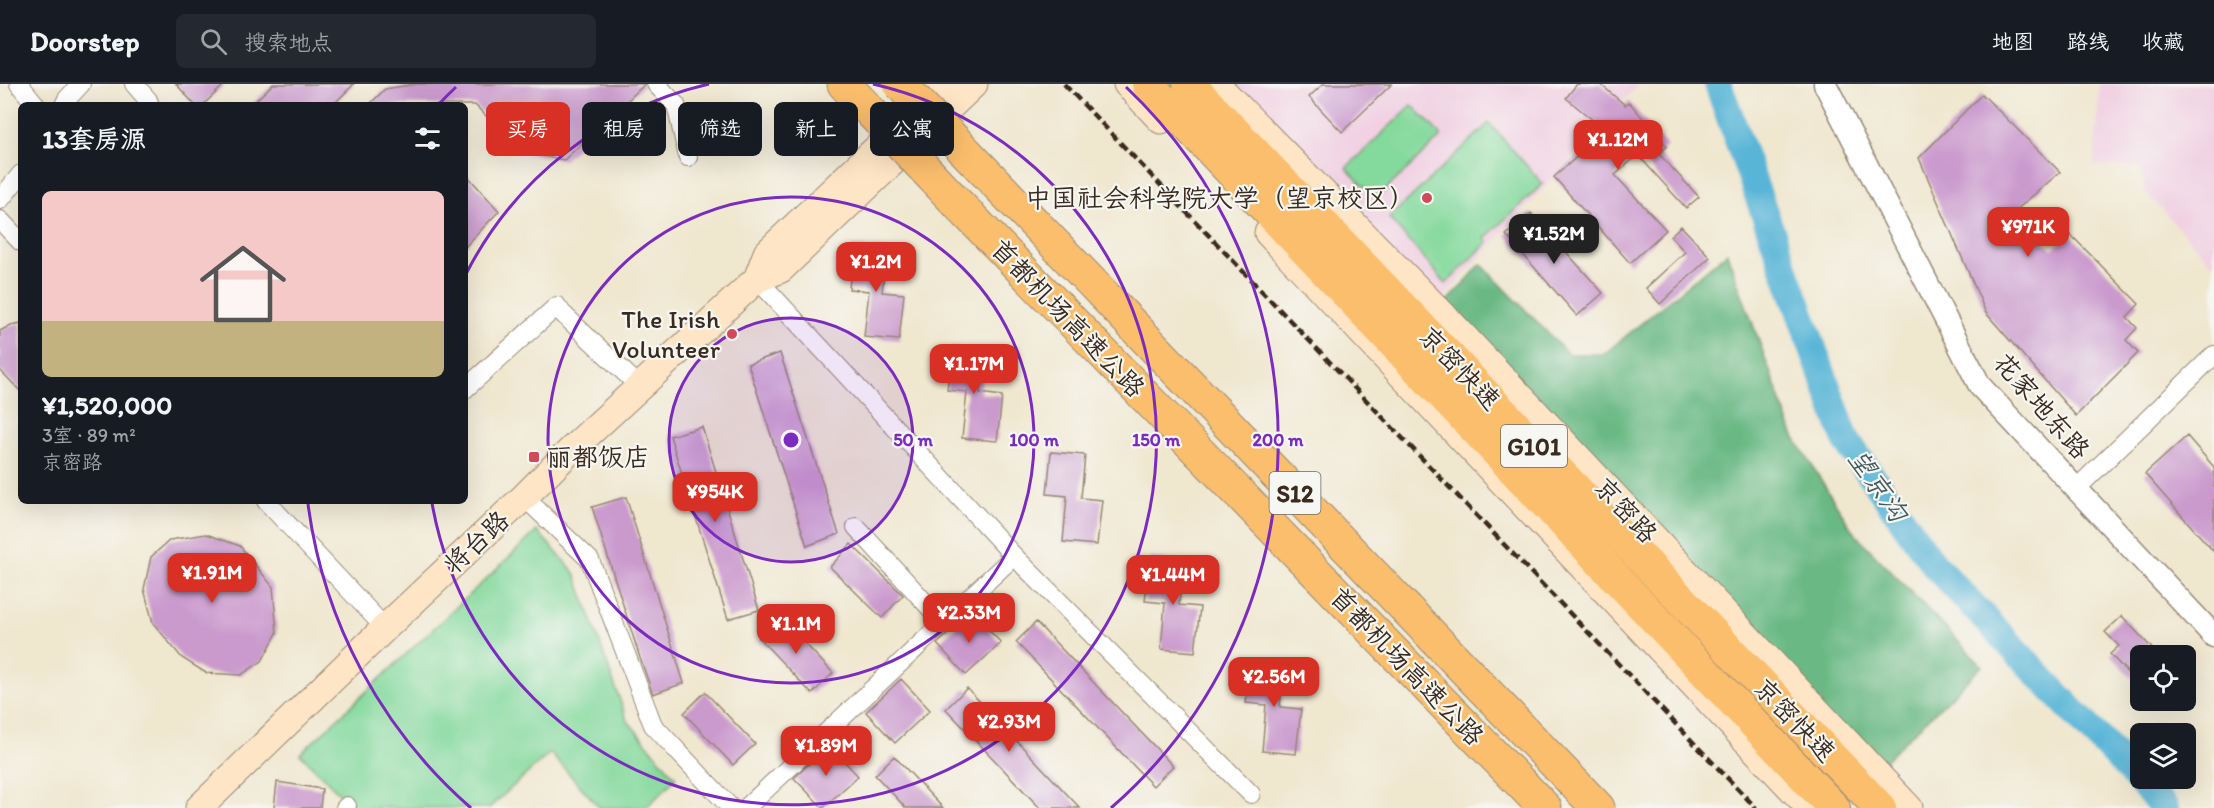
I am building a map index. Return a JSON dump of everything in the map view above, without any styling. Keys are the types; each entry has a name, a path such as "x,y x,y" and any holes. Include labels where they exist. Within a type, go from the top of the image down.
{"highway":[{"name":"首都机场高速公路","path":"900,84 1598,808"},
{"name":"京密快速","path":"1148,84 1834,808"},
{"name":"京密快速","path":"1189,84 1880,808"},
{"name":"首都机场高速公路","path":"854,95 1545,808"}],"main road":[{"name":"将台路","path":"757,279 767,253 944,84"},
{"name":"将台路","path":"199,808 572,449 757,279 781,269 974,84"},
{"name":"G101","path":"1127,84 1810,808"},
{"name":"京密路","path":"1216,84 1450,322 1909,808"}],"street":[{"path":"20,84 34,102"},
{"path":"66,102 81,84"},
{"path":"134,84 149,102"},
{"path":"656,84 676,105 688,157"},
{"name":"花家地东路","path":"1825,84 1980,386 2214,636"},
{"path":"0,200 18,178"},
{"path":"9,221 18,237"},
{"path":"757,279 1014,556 1251,794"},
{"path":"468,386 557,306 640,387"},
{"path":"2076,489 2214,355"},
{"path":"524,497 590,560 653,725 731,808"},
{"path":"269,504 385,628"},
{"path":"856,527 943,622"},
{"path":"746,808 1014,556"}],"shaded area":[{"name":"中国社会科学院大学（望京校区）","path":"1208,84 1639,84 1430,312"},
{"path":"2100,84 2214,84 2214,266 2145,192 2141,167 2094,165"}],"green space":[{"path":"1412,105 1442,136 1376,199 1346,168"},
{"path":"1489,123 1543,184 1485,238 1488,242 1446,284 1389,218"},
{"path":"1727,253 1793,435 1854,533 1982,666 1864,781 1433,318 1481,264 1568,354 1604,354"},
{"path":"537,531 575,573 627,720 676,778 646,808 600,808 550,753 489,808 354,808 300,754"}],"building":[{"path":"176,84 225,84 206,102 192,102"},
{"path":"273,84 354,84 336,102 254,102"},
{"path":"417,84 645,84 626,102 582,102 582,143 570,154 570,102 486,102 486,116 475,105 468,105 468,102 372,102 385,89"},
{"path":"1323,84 1392,84 1342,132 1309,97"},
{"path":"1577,84 1600,84 1625,105 1629,102 1667,146 1659,154 1699,197 1686,208 1638,155 1615,175 1666,230 1630,263 1554,177 1606,131 1566,98"},
{"path":"1982,94 2060,172 2014,212 2052,249 2071,235 2139,304 2127,317 2137,328 2126,340 2138,353 2076,416 1986,313 1919,158"},
{"path":"541,156 568,156 564,160"},
{"path":"468,176 499,211 468,244"},
{"path":"1531,213 1603,293 1577,316 1506,235"},
{"path":"1681,226 1710,257 1660,304 1646,288 1685,252 1670,236"},
{"path":"853,246 887,249 882,292 904,294 899,340 864,337 869,291 849,289"},
{"path":"18,324 18,389 0,370 0,331"},
{"path":"952,347 985,351 980,393 1002,396 997,441 962,438 967,392 947,390"},
{"path":"780,353 839,534 807,546 748,364"},
{"path":"702,427 759,610 728,619 670,436"},
{"path":"2187,436 2214,467 2214,552 2145,474"},
{"path":"1051,452 1085,455 1081,498 1102,500 1097,545 1063,542 1067,496 1047,494"},
{"path":"626,497 684,683 653,694 592,507"},
{"path":"206,534 240,546 273,587 277,633 262,661 241,675 206,673 182,658 153,623 144,589 151,557 170,540"},
{"path":"851,544 903,595 882,618 830,567"},
{"path":"1150,558 1183,562 1179,605 1200,607 1195,652 1161,649 1165,603 1145,601"},
{"path":"972,612 1001,643 966,675 937,644"},
{"path":"779,616 833,673 812,694 759,638"},
{"path":"2122,616 2149,645 2130,645 2130,675 2110,654 2119,646 2105,632"},
{"path":"1036,622 1173,766 1153,786 1016,642"},
{"path":"1251,661 1284,664 1280,707 1301,709 1296,754 1262,751 1266,705 1246,703"},
{"path":"901,679 930,710 895,743 866,712"},
{"path":"967,688 1080,808 1040,808 946,709"},
{"path":"705,692 755,744 733,765 684,713"},
{"path":"829,745 858,776 823,808 794,778"},
{"path":"894,756 943,808 906,808 875,775"},
{"path":"277,782 322,789 320,808 274,808"}],"waterway":[{"name":"望京沟","path":"1718,84 1846,440 1935,566 2165,808"}],"railway":[{"path":"1064,84 1756,808"}],"place":[{"name":"中国社会科学院大学（望京校区）","path":"1427,198"},
{"name":"The Irish Volunteer","path":"732,334"},
{"name":"丽都饭店","path":"534,457"}]}
